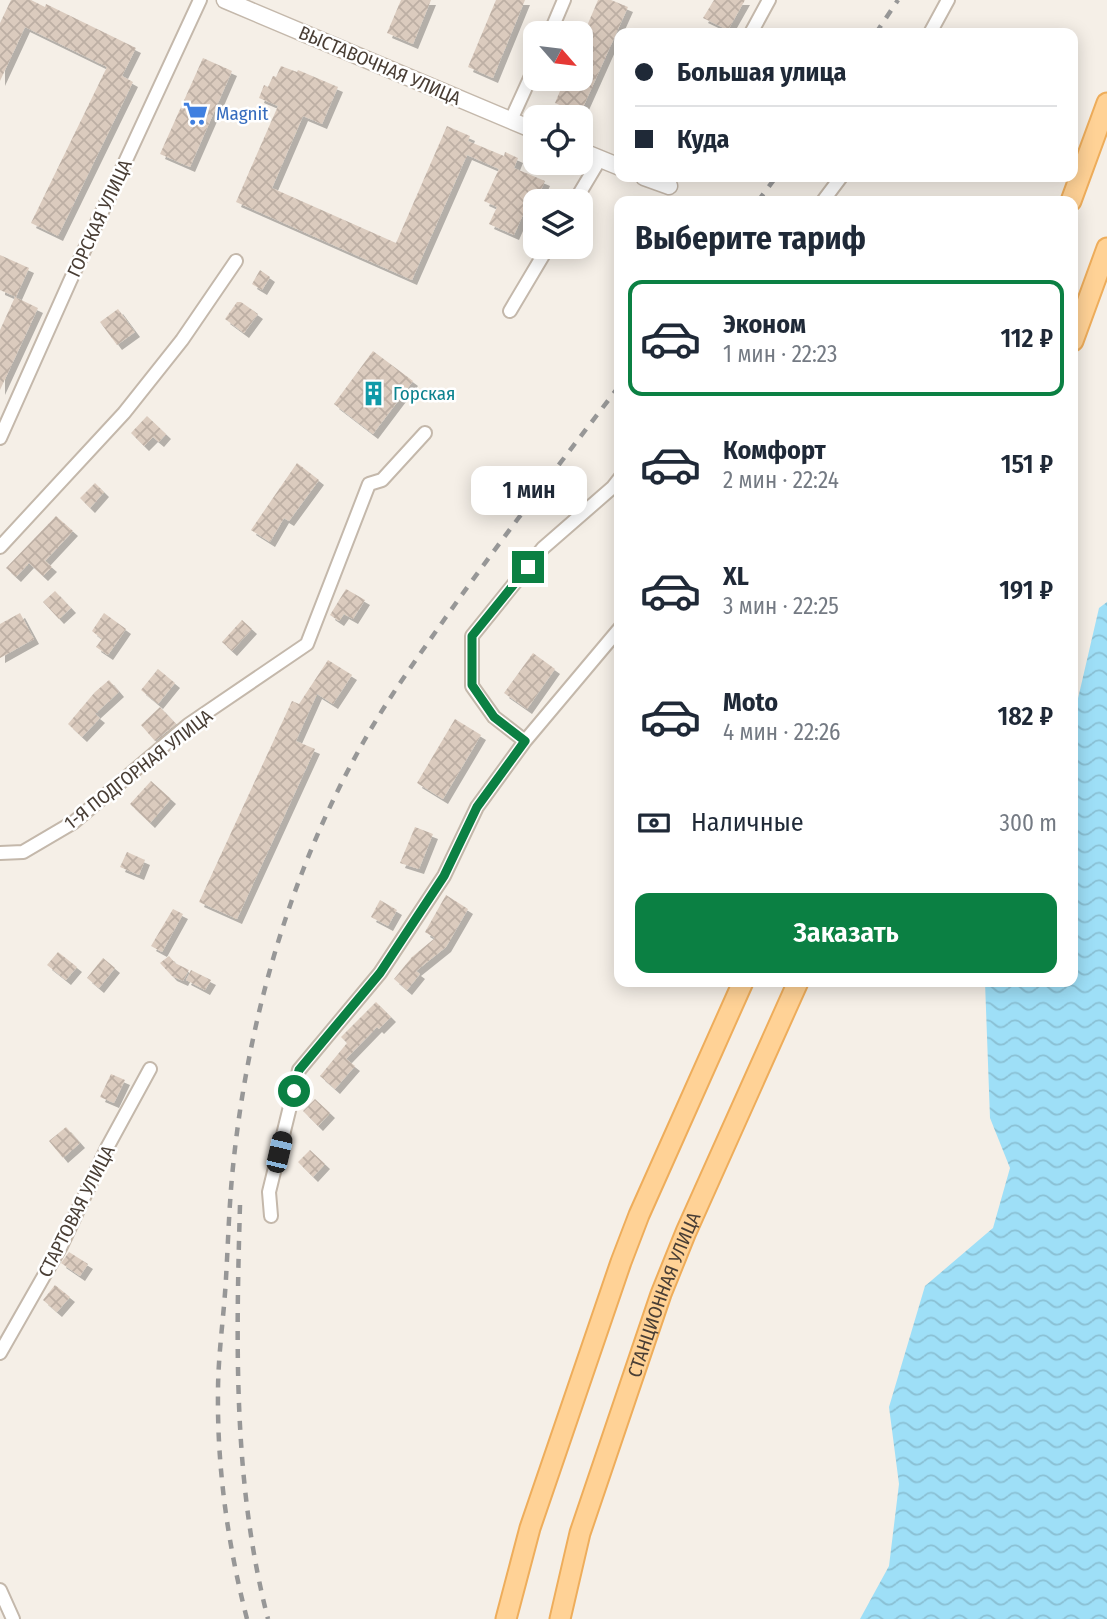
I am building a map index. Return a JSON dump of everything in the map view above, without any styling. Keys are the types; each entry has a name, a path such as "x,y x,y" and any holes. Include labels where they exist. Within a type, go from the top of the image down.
{"main road":[{"path":"1078,182 1107,103"},
{"path":"1078,327 1107,248"},
{"path":"506,1619 530,1528 625,1250 741,987"},
{"name":"СТАНЦИОННАЯ УЛИЦА","path":"560,1619 580,1533 661,1294 796,987"}],"street":[{"name":"ГОРСКАЯ УЛИЦА","path":"0,438 200,0"},
{"name":"ВЫСТАВОЧНАЯ УЛИЦА","path":"225,0 251,5 523,125"},
{"path":"555,21 564,0"},
{"path":"754,28 769,0"},
{"path":"933,28 948,0"},
{"path":"511,120 524,91"},
{"path":"593,156 614,165"},
{"path":"582,189 600,159"},
{"path":"510,311 541,259"},
{"path":"0,547 124,413 182,340 236,261"},
{"name":"1-Я ПОДГОРНАЯ УЛИЦА","path":"0,853 23,852 74,822 188,725 307,644 369,484 382,480 425,433"},
{"path":"525,741 494,717 472,685 472,636 544,548 614,486"},
{"path":"271,1216 269,1192 299,1070 380,973 444,876 477,807 525,741 614,635"},
{"name":"СТАРТОВАЯ УЛИЦА","path":"0,1353 61,1246 108,1146 150,1069"},
{"path":"0,1590 13,1619"}],"water":[{"path":"1107,602 1107,1619 860,1619 889,1566 899,1484 889,1407 925,1286 993,1228 1010,1168 990,1118 985,987 1078,987 1078,698 1099,608"}],"building":[{"path":"11,0 31,0 45,7 46,4 136,48 122,76 133,82 58,236 31,223 107,67 25,27 0,81 0,23"},
{"path":"401,0 431,0 413,44 387,33"},
{"path":"496,0 525,0 493,78 468,67"},
{"path":"598,0 611,0 628,7 619,28 614,28 614,38 593,85 593,21 589,21"},
{"path":"714,0 745,0 729,28 703,18"},
{"name":"Magnit","path":"203,58 232,71 190,167 160,154"},
{"path":"281,66 297,72 298,70 338,87 322,124 303,116 272,188 396,243 447,126 470,136 468,141 504,156 505,152 518,158 514,168 523,172 523,175 545,181 541,189 523,189 523,215 514,235 489,224 497,207 484,201 499,169 467,155 412,280 236,202 278,106 259,98 264,85 268,87 273,76 276,77"},
{"path":"560,91 590,91 584,105 555,103"},
{"path":"0,255 29,268 16,297 0,290"},
{"path":"260,270 270,277 262,290 252,284"},
{"path":"15,297 38,308 0,390 0,330"},
{"path":"237,302 258,314 244,333 225,319"},
{"path":"118,309 135,332 117,345 100,322"},
{"name":"Горская","path":"373,351 413,381 373,434 334,404"},
{"path":"147,416 166,434 159,442 153,437 144,446 131,433"},
{"path":"297,463 319,480 289,521 284,518 270,542 251,530"},
{"path":"95,483 104,492 90,508 80,498"},
{"path":"56,516 73,531 45,561 52,567 43,576 29,563 16,577 6,568"},
{"path":"346,589 365,600 353,619 344,614 339,621 330,615"},
{"path":"55,591 71,608 59,619 43,602"},
{"path":"20,613 34,639 0,658 0,624"},
{"path":"104,613 126,629 108,655 96,647 102,639 92,631"},
{"path":"242,620 252,629 232,651 222,642"},
{"path":"533,653 555,669 527,709 504,693"},
{"path":"328,660 352,675 333,704 317,694 296,741 315,749 237,919 199,902 292,701 299,704"},
{"path":"158,669 175,683 158,704 141,690"},
{"path":"109,680 119,692 95,714 100,718 82,737 68,724"},
{"path":"160,707 176,724 155,741 141,725"},
{"path":"455,719 481,735 443,799 417,783"},
{"path":"151,781 171,799 150,823 130,804"},
{"path":"415,827 433,834 419,869 400,863"},
{"path":"127,852 145,860 139,875 120,867"},
{"path":"446,895 468,909 446,947 416,971 420,974 407,990 394,979 412,957 435,938 425,932"},
{"path":"380,900 397,910 388,926 371,917"},
{"path":"173,909 183,914 162,952 151,946"},
{"path":"58,952 77,967 66,980 47,965"},
{"path":"169,956 175,963 189,970 183,981 172,976 160,963"},
{"path":"103,958 115,968 99,988 87,978"},
{"path":"191,970 211,980 205,990 186,980"},
{"path":"376,1002 391,1017 379,1029 377,1027 346,1059 355,1066 335,1089 320,1076 347,1043 341,1037"},
{"path":"111,1074 125,1080 114,1103 100,1097"},
{"path":"315,1099 330,1113 318,1126 303,1111"},
{"path":"66,1127 80,1143 63,1158 49,1141"},
{"path":"310,1150 325,1164 313,1177 298,1162"},
{"path":"69,1252 88,1264 80,1276 61,1263"},
{"path":"55,1285 70,1297 57,1312 43,1300"}],"railway":[{"path":"879,28 898,0"},
{"path":"762,196 772,182"},
{"path":"247,1619 225,1507 219,1449 218,1378 231,1189 239,1120 260,1007 275,952 314,844 337,791 373,725 467,588 614,393"},
{"path":"240,1205 239,1413 248,1517 268,1619"}],"place":[{"name":"Magnit","path":"196,113"},
{"name":"Горская","path":"373,393"}],"route":[{"path":"294,1091 299,1070 380,973 444,876 477,807 525,741 494,717 472,685 472,636 528,567"}]}
